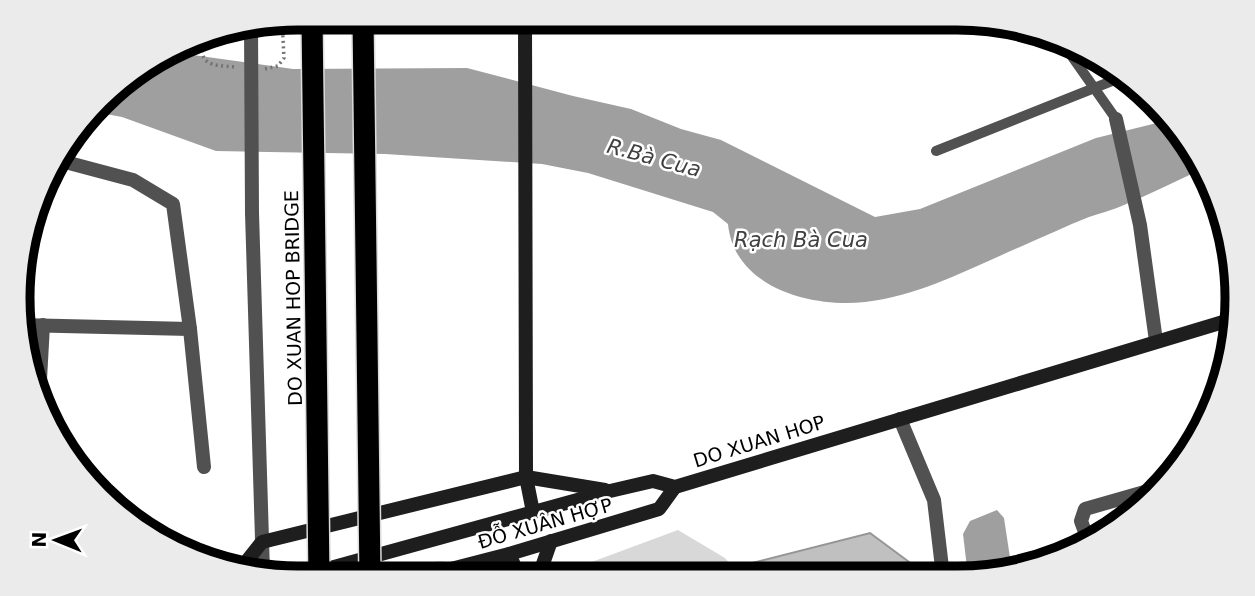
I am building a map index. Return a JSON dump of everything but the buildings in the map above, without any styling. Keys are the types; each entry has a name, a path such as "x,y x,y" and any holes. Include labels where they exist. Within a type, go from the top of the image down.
{"highway":[{"name":"DO XUAN HOP BRIDGE","path":"312,30 319,566"},
{"path":"363,30 370,566"}],"main road":[{"path":"525,30 526,477 533,512"},
{"name":"DO XUAN HOP","path":"337,566 610,491 653,481 675,487 1224,321"},
{"path":"247,561 262,541 526,477 610,491"},
{"name":"ĐỖ XUÂN HỢP","path":"467,566 659,509 675,487"},
{"path":"542,566 551,541"},
{"path":"509,554 514,566"}],"street":[{"path":"251,34 252,213 263,564"},
{"path":"1116,118 1140,225 1156,341"},
{"path":"67,163 134,180 173,204 190,329 204,467"},
{"path":"31,324 190,329"},
{"path":"40,372 43,325"},
{"path":"900,419 934,500 942,566"},
{"path":"1085,533 1081,521 1085,509 1142,492"}],"lane":[{"path":"1071,55 1116,118"},
{"path":"936,151 1113,80"}],"shaded area":[{"path":"678,530 725,558 730,564 730,566 581,566"}],"water":[{"name":"Rạch Bà Cua","path":"186,54 293,69 467,68 631,109 681,129 721,140 875,217 920,209 1096,138 1160,122 1194,173 1124,205 1080,220 925,287 885,299 844,303 799,297 759,278 744,264 733,246 728,224 713,212 588,173 542,164 385,154 216,151 122,117 103,113 135,85"},
{"path":"997,510 1004,518 1010,561 967,566 963,534 970,521"}],"water label":[{"name":"R.Bà Cua","path":"654,158"}]}
